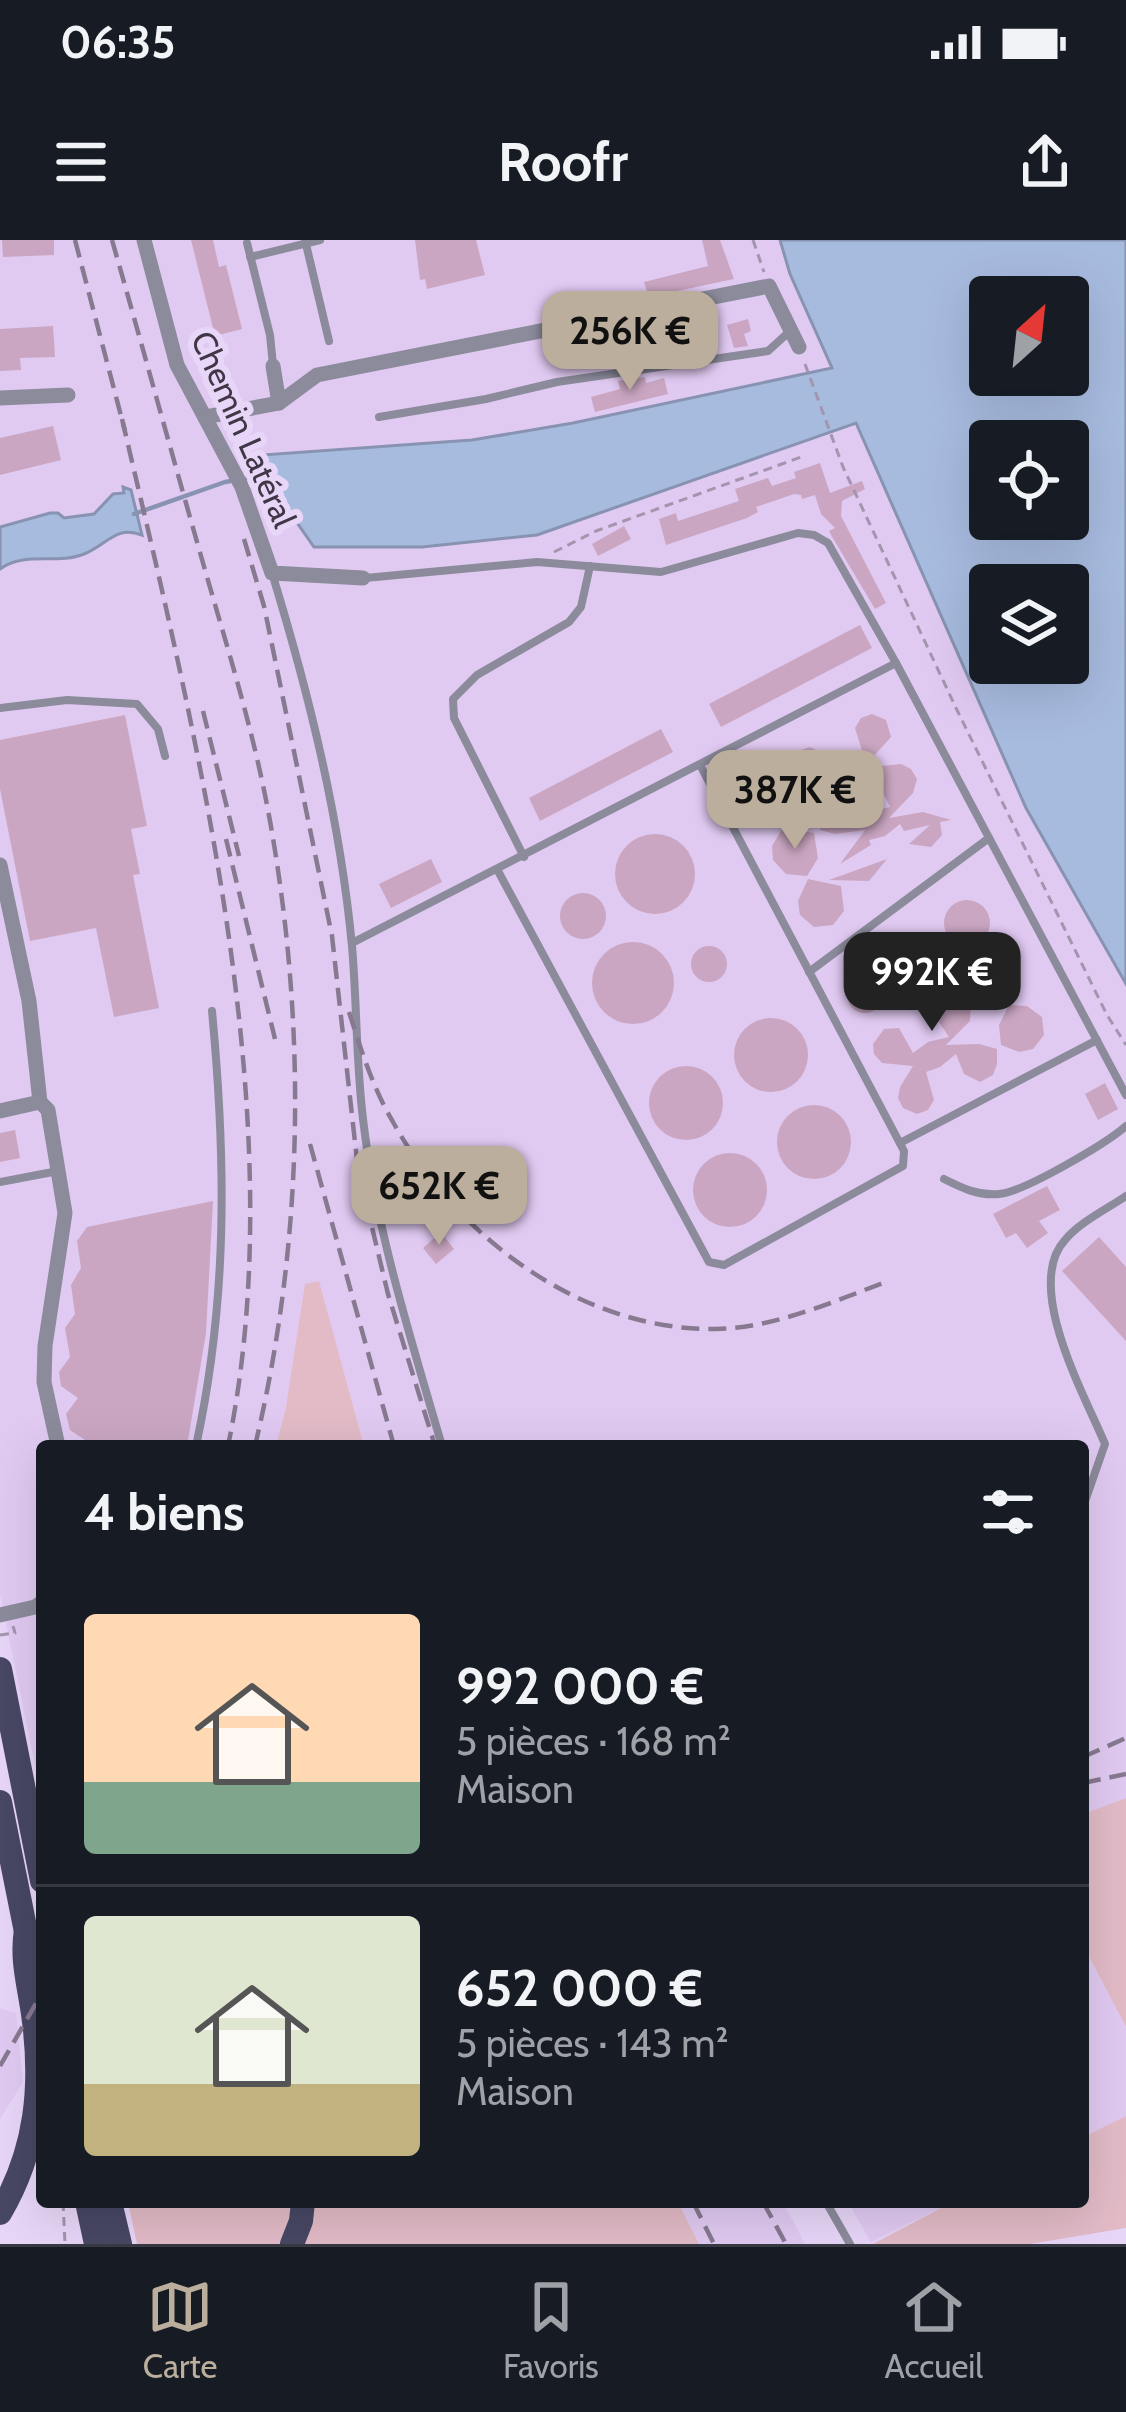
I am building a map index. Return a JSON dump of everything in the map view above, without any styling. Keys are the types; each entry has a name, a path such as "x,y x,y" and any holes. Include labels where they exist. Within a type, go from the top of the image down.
{"main road":[{"path":"0,1670 36,1851"},
{"path":"0,1802 36,1974"},
{"path":"26,1930 22,1953 35,2031 36,2073"},
{"path":"0,2213 20,2172 36,2118"},
{"path":"91,2208 111,2240"},
{"path":"111,2240 114,2208"},
{"path":"292,2244 302,2208"}],"street":[{"name":"Chemin Latéral","path":"144,240 177,365 238,479 272,573"},
{"path":"205,417 279,403 317,375 769,286 799,347"},
{"path":"274,366 279,403"},
{"path":"0,398 68,394"},
{"path":"272,573 363,578"},
{"path":"0,866 29,1000 40,1102 48,1110 64,1213 45,1346 44,1382 57,1440"},
{"path":"0,1111 40,1102"},
{"path":"0,1615 36,1606"}],"lane":[{"path":"250,257 320,240"},
{"path":"306,242 328,341"},
{"path":"247,243 274,366"},
{"path":"379,417 486,400 557,382 768,351 790,331"},
{"path":"363,578 537,562 661,572 798,533 828,543 1126,1095"},
{"path":"524,857 454,718 453,699 477,675 569,622 581,607 590,566"},
{"path":"272,573 307,688 337,841 352,943 363,1119 377,1205 440,1440"},
{"path":"352,943 896,663"},
{"path":"0,708 67,700 137,704 158,730 165,757"},
{"path":"498,871 709,1262 724,1265 903,1166 904,1151 700,765"},
{"path":"809,972 989,838"},
{"path":"197,1440 223,1251 224,1135 212,1010"},
{"path":"900,1143 1097,1040"},
{"path":"944,1179 970,1192 1005,1194 1111,1140 1126,1126"},
{"path":"0,1182 59,1171"},
{"path":"1089,1491 1105,1444 1060,1334 1049,1288 1064,1240 1126,1196"},
{"path":"829,2208 850,2244"}],"path":[{"path":"753,240 769,286"},
{"path":"799,347 843,467 956,708 1126,1046"},
{"path":"537,562 596,531 804,456"},
{"path":"63,2208 65,2244"}],"shaded area":[{"path":"0,240 780,240 790,274 1026,808 1126,984 1126,1798 1089,1812 1089,1440 362,1440 318,1281 278,1440 36,1440 36,1771 0,1594"},
{"path":"319,1281 362,1440 278,1440 305,1284"},
{"path":"1126,1798 1126,2027 1089,1956 1089,1812"},
{"path":"1089,1956 1126,2027 1126,2116 1089,2134"},
{"path":"0,2008 16,2013 23,2082 0,2119"},
{"path":"1126,2116 1126,2228 1030,2244 873,2244 941,2208 1089,2208 1089,2134"},
{"path":"129,2208 681,2208 699,2244 137,2244"},
{"path":"681,2208 786,2208 805,2244 699,2244"},
{"path":"851,2208 940,2208 871,2242"}],"water":[{"path":"780,240 1126,240 1126,984 1026,808 971,684 1089,684 1089,564 969,564 969,679 856,423 537,535 422,547 314,547 270,484 254,484 249,470 267,469 262,455 472,440 832,368"},
{"path":"123,487 131,490 142,535 125,532 74,557 19,561 0,569 0,527 50,513 64,518 94,514 113,494 124,493"}],"building":[{"path":"2,240 54,240 54,255 3,257"},
{"path":"191,240 213,240 219,267 226,265 242,329 215,336"},
{"path":"415,240 476,240 485,275 427,289 425,279 420,280"},
{"path":"702,240 720,240 734,279 649,297 644,282 708,266"},
{"path":"748,319 751,331 744,334 748,346 734,348 727,325"},
{"path":"53,326 55,357 20,358 21,370 0,371 0,329"},
{"path":"655,330 659,348 640,353 642,361 613,365 607,340"},
{"path":"645,377 646,383 664,378 668,394 595,412 591,397 620,389 618,381"},
{"path":"53,426 61,460 0,475 0,438"},
{"path":"820,463 830,493 862,481 865,489 842,501 841,516 886,603 875,609 831,535 829,531 835,528 821,514 815,495 802,499 794,494 756,507 758,512 747,518 666,545 659,519 676,513 678,521 739,501 735,489 768,478 772,486"},
{"path":"624,526 631,539 598,556 592,544"},
{"path":"860,625 872,648 721,727 709,704"},
{"path":"872,714 886,720 891,737 863,768 901,764 917,779 913,793 889,818 923,812 951,820 940,822 942,835 931,847 909,844 930,825 904,831 900,824 885,836 869,840 871,845 840,864 865,830 835,834 820,830 818,809 836,782 809,784 792,779 791,761 798,751 810,747 824,754 831,772 864,757 855,728 861,718","holes":["874,774 890,807 859,821 843,792"]},
{"path":"125,715 147,826 131,829 140,874 133,875 159,1008 114,1017 96,928 30,941 0,789 0,740"},
{"path":"661,729 673,752 540,821 529,798"},
{"path":"767,776 784,783 791,800 784,817 767,824 750,817 743,800 750,783"},
{"path":"783,828 814,833 818,858 807,876 786,874 773,860 772,846"},
{"path":"655,834 683,846 695,874 683,902 655,914 627,902 615,874 627,846"},
{"path":"431,859 442,882 391,908 379,884"},
{"path":"887,859 869,881 829,880"},
{"path":"808,879 841,886 844,911 833,925 814,927 800,915 798,901"},
{"path":"583,893 599,900 606,916 599,932 583,939 567,932 560,916 567,900"},
{"path":"967,900 983,907 990,923 983,939 967,946 951,939 944,923 951,907"},
{"path":"633,942 662,954 674,983 662,1012 633,1024 604,1012 592,983 604,954"},
{"path":"926,943 943,946 947,963 943,974 923,992 971,998 970,1021 946,1045 997,1049 997,1064 993,1075 980,1082 964,1074 956,1054 926,1072 934,1100 928,1110 917,1114 903,1108 898,1098 913,1066 882,1063 873,1044 884,1029 899,1028 913,1053 928,1042 949,1037 928,1006 897,1010 891,1000 921,985 908,965 915,948"},
{"path":"709,946 722,951 727,964 722,977 709,982 696,977 691,964 696,951"},
{"path":"980,953 1000,953 1013,962 1017,978 1006,999 975,994 972,971"},
{"path":"865,977 878,982 883,995 878,1008 865,1013 852,1008 847,995 852,982"},
{"path":"1009,1005 1027,1006 1042,1017 1044,1035 1033,1049 1019,1052 1001,1045 999,1025"},
{"path":"771,1018 797,1029 808,1055 797,1081 771,1092 745,1081 734,1055 745,1029"},
{"path":"686,1066 712,1077 723,1103 712,1129 686,1140 660,1129 649,1103 660,1077"},
{"path":"1105,1083 1118,1109 1098,1120 1085,1094"},
{"path":"814,1105 840,1116 851,1142 840,1168 814,1179 788,1168 777,1142 788,1116"},
{"path":"15,1130 20,1158 0,1162 0,1133"},
{"path":"730,1153 756,1164 767,1190 756,1216 730,1227 704,1216 693,1190 704,1164"},
{"path":"1047,1186 1060,1210 1039,1221 1048,1233 1027,1248 1016,1233 1006,1238 993,1214"},
{"path":"213,1201 206,1333 188,1440 85,1440 70,1430 66,1414 78,1398 61,1386 59,1372 70,1357 65,1328 75,1314 71,1285 81,1268 77,1241 87,1227"},
{"path":"441,1232 454,1249 436,1264 423,1248"},
{"path":"1099,1237 1126,1267 1126,1341 1062,1271"}],"waterway":[{"path":"134,514 225,482 254,477"}],"railway":[{"path":"75,240 125,431"},
{"path":"112,240 248,721 282,899 290,977 295,1134 283,1291 256,1440"},
{"path":"122,419 206,798 243,1063 250,1194 246,1322 229,1440"},
{"path":"244,539 264,606 332,936 358,1169 388,1294 433,1440"},
{"path":"203,711 239,856"},
{"path":"226,839 275,1039"},
{"path":"349,1012 379,1096 420,1164 488,1239 571,1295 618,1314 666,1325 716,1329 780,1319 883,1283"},
{"path":"310,1144 392,1440"},
{"path":"1089,1754 1126,1738"},
{"path":"1089,1782 1126,1774"},
{"path":"0,2066 36,2003"},
{"path":"696,2208 714,2244"},
{"path":"766,2208 786,2244"}]}
